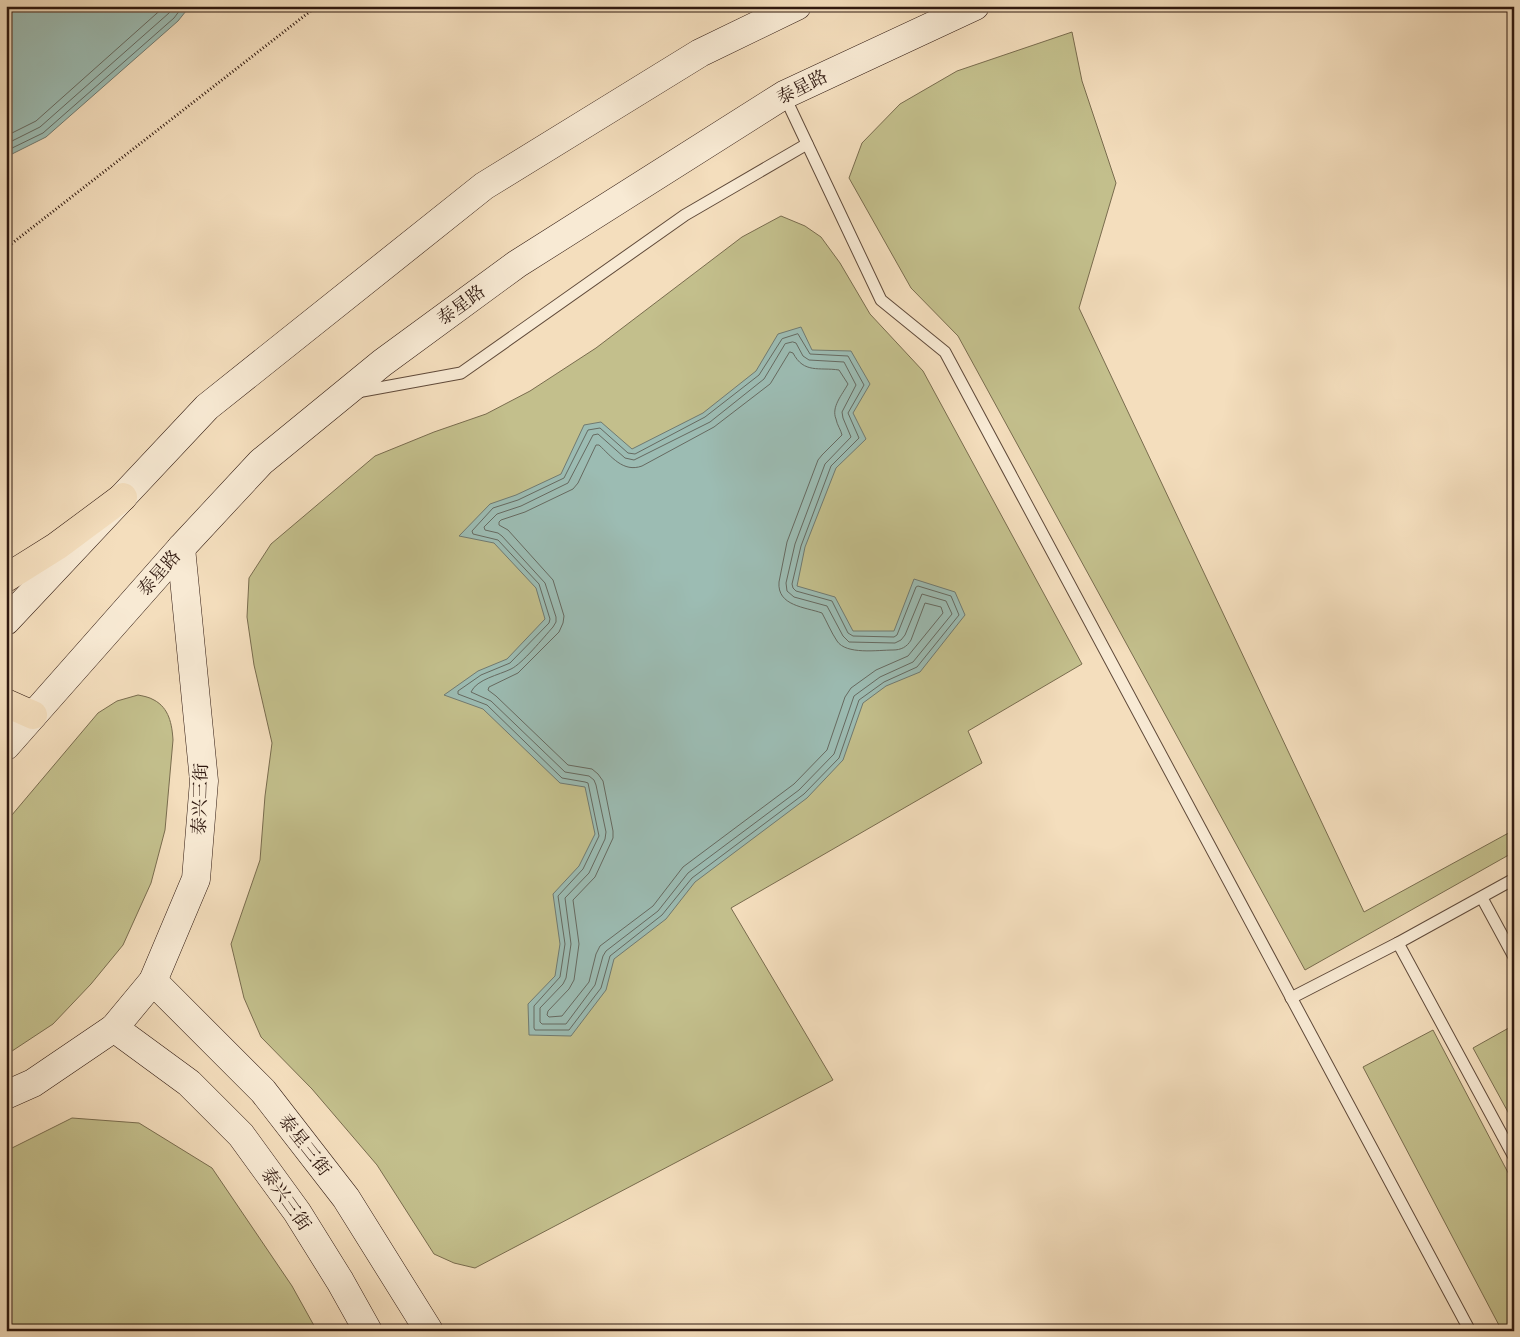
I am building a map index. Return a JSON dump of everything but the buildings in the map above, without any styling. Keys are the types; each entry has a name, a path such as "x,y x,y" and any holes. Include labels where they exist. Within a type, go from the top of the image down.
{"main road":[{"path":"6,621 207,407 484,186 700,54 797,6"},
{"name":"泰星路","path":"6,746 181,548 261,462 382,363 517,264 784,95 975,6"},
{"path":"6,578 57,546 123,497"},
{"name":"泰兴三街","path":"6,1095 33,1083 114,1028 153,981 196,879 204,781 181,548"},
{"path":"6,703 33,715"},
{"name":"泰星三街","path":"153,981 263,1091 346,1198 429,1331"},
{"name":"泰兴三街","path":"114,1028 188,1083 241,1135 297,1212 340,1281 368,1331"}],"lane":[{"path":"784,95 881,300 945,352 1470,1331"},
{"path":"343,395 462,372 685,214 807,144"},
{"path":"1291,998 1398,943 1514,879"},
{"path":"1482,898 1514,957"},
{"path":"1398,943 1514,1157"}],"path":[{"path":"6,248 317,6"}],"shaded area":[{"path":"1072,32 1082,81 1116,183 1079,308 1364,912 1514,830 1514,852 1305,970 958,336 911,288 849,178 862,143 900,104 957,71"},
{"path":"781,216 805,226 821,237 840,263 870,314 923,371 1082,664 968,731 982,763 731,908 833,1080 475,1268 454,1263 434,1254 377,1165 312,1089 261,1037 244,998 231,944 260,860 265,796 272,743 254,665 247,617 249,578 271,544 375,456 434,432 486,414 530,391 596,348 742,237"},
{"path":"138,695 152,699 163,707 171,722 173,740 165,830 151,883 123,945 91,984 53,1024 6,1055 6,822 98,713 117,701"},
{"path":"1514,1025 1514,1123 1473,1048"},
{"path":"1433,1030 1514,1184 1514,1331 1502,1331 1363,1067"},
{"path":"72,1118 139,1123 212,1168 292,1286 317,1331 6,1331 6,1151"}],"water":[{"path":"6,6 190,6 178,21 46,137 6,157"},
{"path":"801,327 812,350 851,351 870,384 853,413 866,439 836,468 805,547 797,586 835,597 853,631 894,631 914,579 955,592 965,615 920,672 886,686 863,703 843,760 807,798 695,882 666,919 614,959 606,990 571,1036 529,1035 528,1004 555,976 560,944 553,894 579,866 595,834 585,787 560,783 483,709 444,695 478,671 507,659 545,619 536,588 494,543 459,536 490,504 516,495 561,474 584,425 601,422 632,449 703,413 756,371 778,334"}]}
